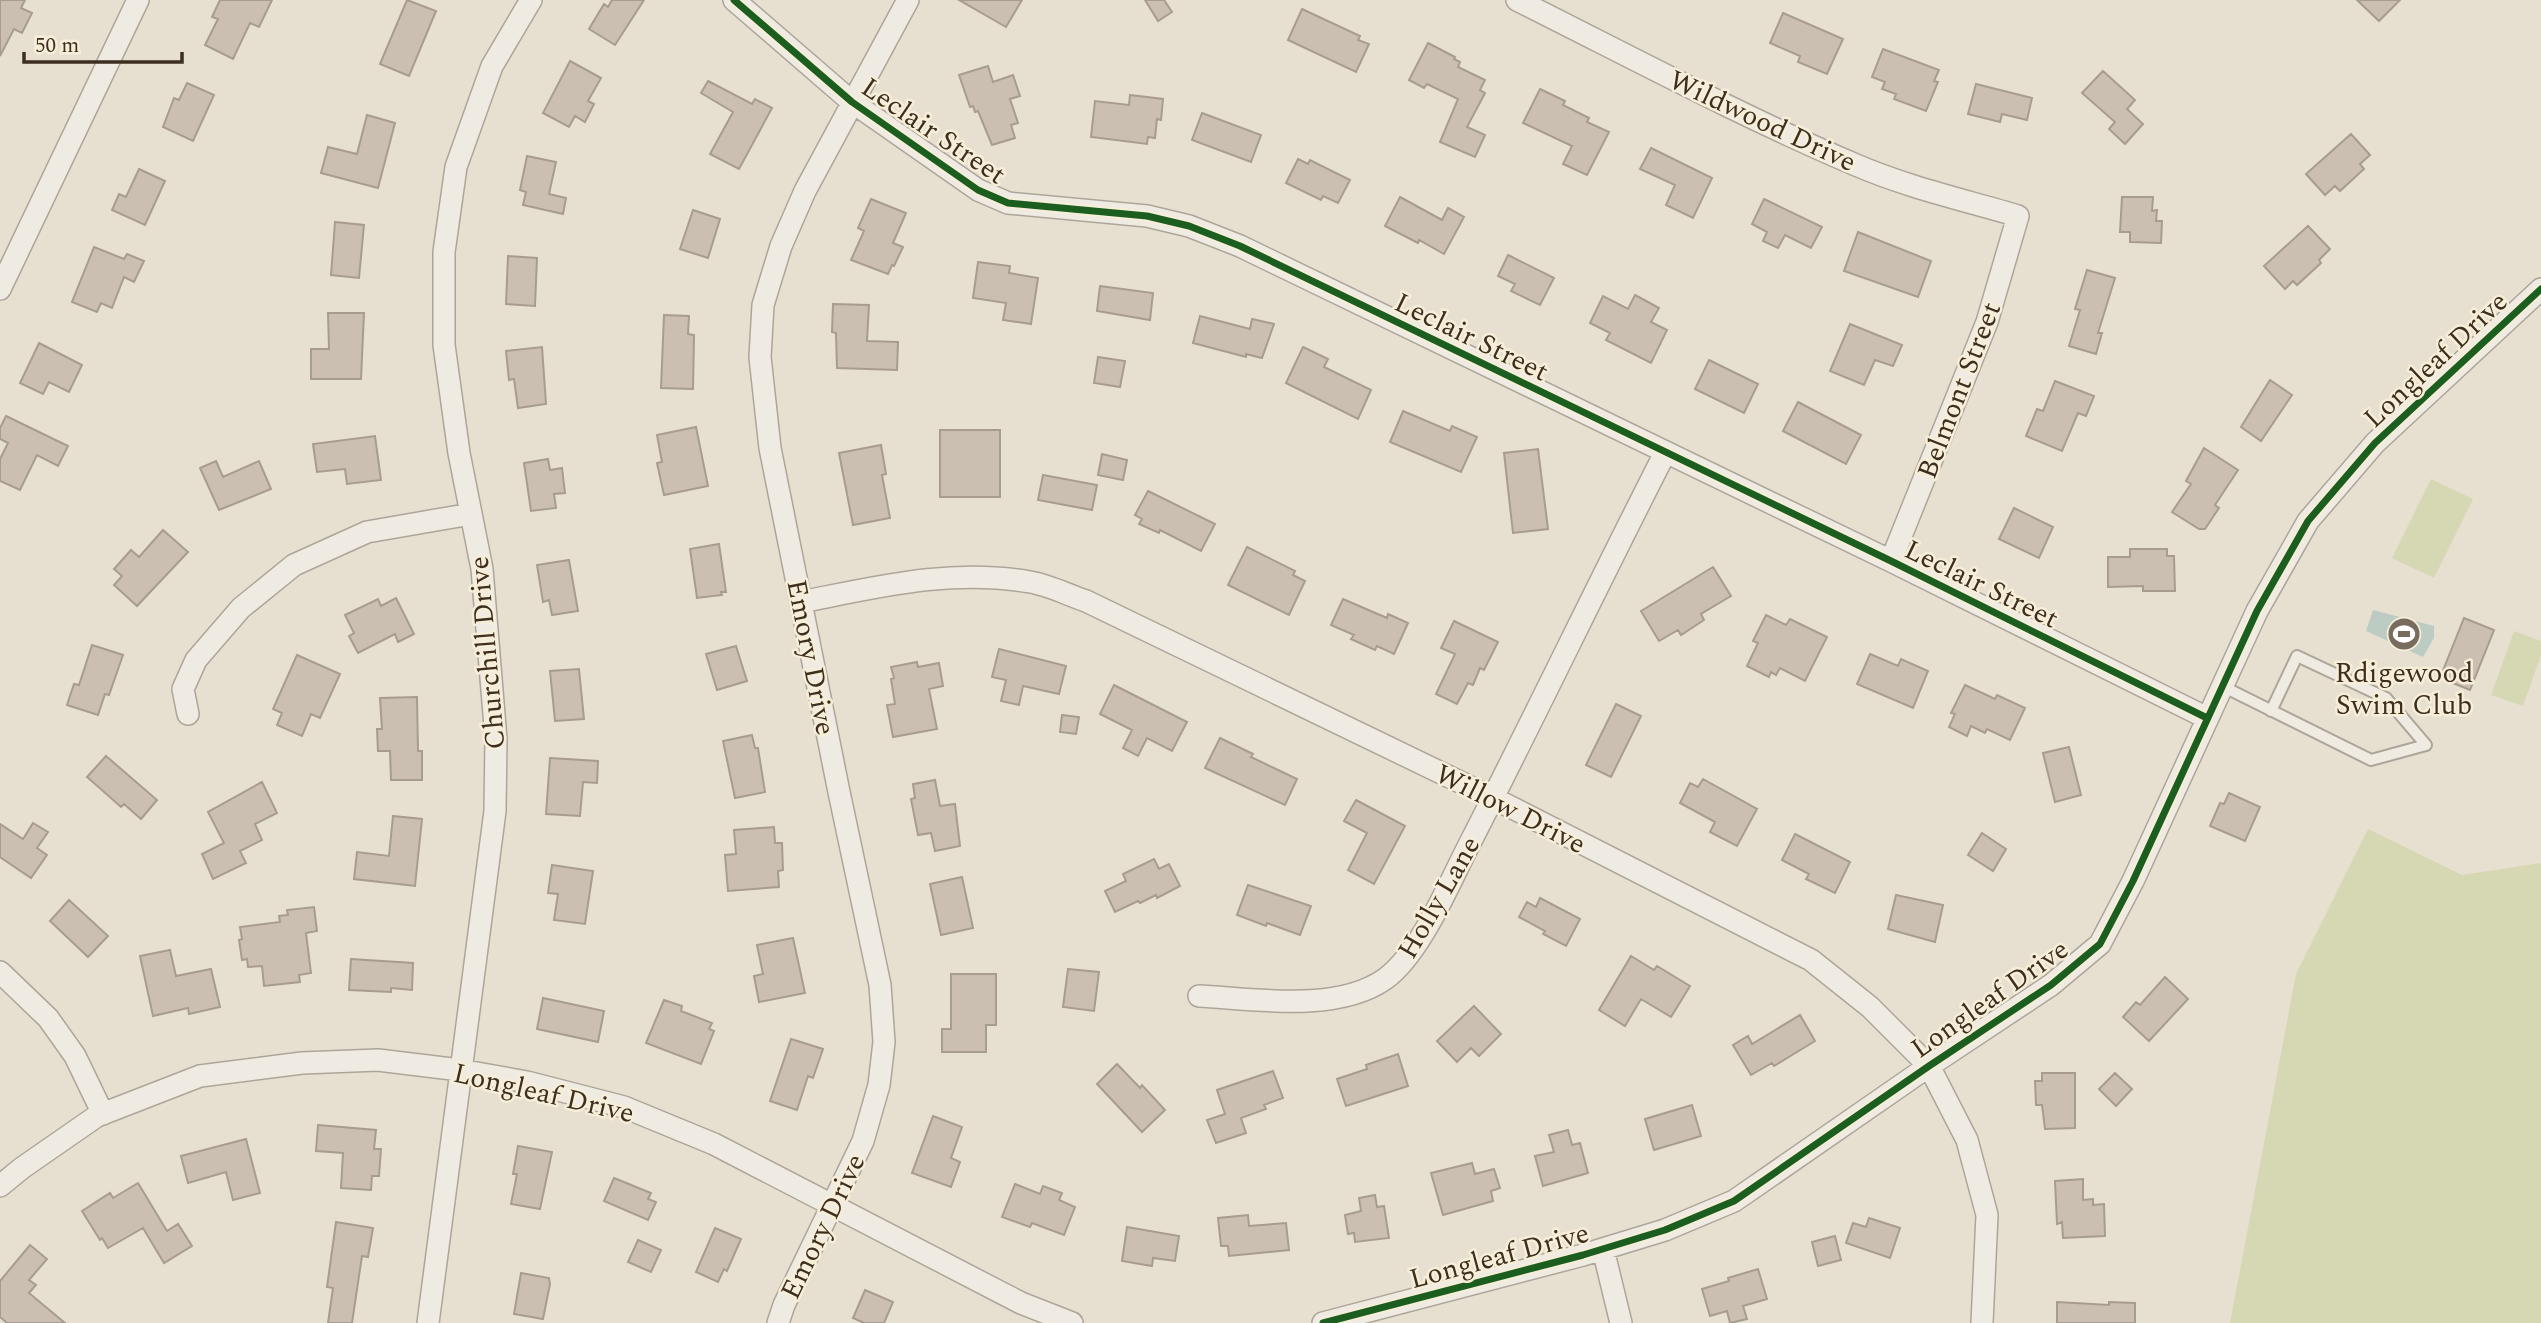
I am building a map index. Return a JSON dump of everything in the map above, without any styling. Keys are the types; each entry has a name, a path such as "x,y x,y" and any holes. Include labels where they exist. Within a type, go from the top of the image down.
{"street":[{"path":"0,289 138,0"},
{"name":"Churchill Drive","path":"429,1323 495,811 496,739 482,569 459,453 444,345 444,252 456,167 492,66 531,0"},
{"name":"Leclair Street","path":"734,0 852,102 968,183 1008,203 1147,216 1202,231 1240,246 1891,561 2207,718"},
{"name":"Emory Drive","path":"778,1323 784,1305 863,1141 879,1085 884,1042 880,985 770,448 760,357 762,305 781,246 800,202 908,0"},
{"name":"Wildwood Drive","path":"1517,0 1726,105 1858,166 2018,216"},
{"name":"Belmont Street","path":"1891,561 1987,322 2018,216"},
{"name":"Longleaf Drive","path":"1323,1323 1603,1249 1665,1230 1734,1201 2051,985 2100,944 2133,881 2257,611 2308,521 2375,443 2541,289"},
{"name":"Holly Lane","path":"1199,996 1312,1001 1351,995 1385,979 1408,957 1493,798 1665,453"},
{"path":"188,714 183,688 196,660 240,608 294,565 367,532 471,514"},
{"name":"Willow Drive","path":"801,602 916,579 978,576 1032,582 1086,601 1493,798 1811,960 1870,1007 1929,1066 1967,1140 1987,1215 1982,1323"},
{"path":"0,972 48,1018 75,1056 103,1114"},
{"name":"Longleaf Drive","path":"0,1186 22,1168 103,1114 200,1076 302,1063 377,1060 460,1070 527,1082 624,1107 714,1144 1021,1303 1072,1323"},
{"path":"1603,1249 1620,1323"}],"lane":[{"path":"2222,686 2271,711 2371,760 2426,745 2386,698 2297,656 2271,711"}],"green space":[{"path":"2431,479 2473,499 2434,578 2392,558"},
{"path":"2514,631 2541,641 2541,655 2523,706 2491,695"},
{"path":"2368,829 2462,875 2541,863 2541,1323 2230,1323 2296,974"}],"shaded area":[{"name":"Rdigewood Swim Club","path":"2373,610 2434,626 2434,638 2423,657 2366,631"}],"building":[{"path":"0,0 25,0 21,8 32,13 22,33 14,29 0,56"},
{"path":"220,0 272,0 259,27 250,23 233,59 205,45 218,19 212,17"},
{"path":"407,0 436,11 409,76 380,64"},
{"path":"612,0 644,0 615,45 589,29 604,4 608,7"},
{"path":"959,0 1022,0 1006,27"},
{"path":"1145,0 1164,0 1172,12 1158,21"},
{"path":"2357,0 2400,0 2379,21"},
{"path":"1302,9 1360,36 1358,40 1369,44 1356,72 1288,40"},
{"path":"1783,13 1843,39 1827,74 1798,62 1800,56 1770,43"},
{"path":"1428,43 1455,57 1454,59 1460,62 1458,67 1485,80 1480,90 1485,93 1467,127 1485,135 1475,157 1440,142 1458,99 1427,84 1424,88 1409,80"},
{"path":"1883,49 1939,70 1934,81 1938,82 1926,111 1894,99 1896,94 1882,89 1885,82 1872,77"},
{"path":"570,61 601,78 588,101 594,104 585,122 575,116 569,127 543,113"},
{"path":"988,66 993,82 1013,75 1020,96 1010,99 1018,123 1011,125 1015,138 992,145 978,111 975,112 973,106 970,107 959,75"},
{"path":"2103,71 2135,100 2127,109 2143,124 2125,144 2109,129 2115,122 2082,93"},
{"path":"708,81 752,104 755,99 772,108 739,169 710,154 733,112 701,93"},
{"path":"187,83 214,95 193,141 163,127 174,98 179,100"},
{"path":"1976,84 2032,98 2027,120 2002,114 2000,122 1968,114"},
{"path":"1540,89 1565,101 1563,105 1589,118 1587,122 1609,132 1587,175 1563,164 1572,146 1523,123"},
{"path":"1130,95 1163,99 1161,120 1157,119 1155,138 1148,137 1147,144 1091,137 1095,101 1129,105"},
{"path":"1202,113 1261,135 1251,162 1192,140"},
{"path":"367,115 395,123 378,188 321,173 328,147 357,154"},
{"path":"2351,134 2370,155 2360,164 2364,169 2340,191 2335,186 2325,195 2306,174"},
{"path":"1651,148 1712,178 1693,218 1666,205 1675,185 1640,169"},
{"path":"527,156 556,162 549,194 566,198 563,214 523,205 526,192 520,190"},
{"path":"1298,159 1308,164 1310,160 1350,180 1338,203 1323,196 1321,200 1286,183"},
{"path":"139,169 165,181 145,225 112,210 119,194 126,197"},
{"path":"1400,197 1442,220 1448,208 1464,217 1444,254 1385,226"},
{"path":"2122,197 2153,197 2152,211 2157,210 2156,221 2162,221 2161,243 2130,242 2130,232 2120,232"},
{"path":"871,199 906,213 893,243 903,247 888,274 851,260 864,231 858,228"},
{"path":"1764,199 1822,227 1811,248 1785,235 1778,248 1763,241 1767,232 1752,224"},
{"path":"693,210 720,219 708,258 680,249"},
{"path":"335,222 364,225 359,278 331,275"},
{"path":"2308,226 2330,249 2319,260 2321,263 2297,285 2293,281 2285,289 2264,266"},
{"path":"1858,232 1931,261 1918,297 1844,271"},
{"path":"94,247 124,259 127,254 144,261 134,282 124,277 112,308 101,303 97,312 72,302"},
{"path":"1508,255 1554,278 1540,305 1511,291 1515,284 1498,276"},
{"path":"508,256 537,258 535,306 506,304"},
{"path":"978,262 1010,266 1009,273 1038,278 1031,324 1003,320 1006,303 973,298"},
{"path":"2087,270 2115,278 2098,333 2102,333 2096,354 2069,346 2080,310 2075,309"},
{"path":"1100,286 1153,293 1150,320 1097,311"},
{"path":"1635,295 1659,308 1651,322 1667,330 1651,363 1606,340 1610,333 1590,323 1603,296 1628,309"},
{"path":"833,304 869,305 867,341 898,342 897,370 837,368 836,333 832,332"},
{"path":"328,313 364,313 361,379 311,379 311,349 329,349"},
{"path":"664,315 689,316 688,334 694,335 693,389 661,388"},
{"path":"1200,316 1250,329 1252,319 1274,324 1262,358 1246,354 1246,357 1193,343"},
{"path":"1850,324 1902,345 1893,366 1875,360 1864,385 1830,371"},
{"path":"39,343 82,365 69,392 49,382 43,394 20,383"},
{"path":"542,347 546,404 518,408 514,379 509,380 506,351"},
{"path":"1303,347 1328,359 1324,367 1371,390 1358,419 1286,383"},
{"path":"1098,357 1125,361 1120,387 1094,383"},
{"path":"1709,360 1758,384 1744,413 1695,389"},
{"path":"2270,380 2292,395 2261,441 2241,427"},
{"path":"2055,381 2094,396 2086,416 2078,413 2062,451 2026,436 2037,409 2043,411"},
{"path":"1798,402 1861,435 1846,464 1783,431"},
{"path":"1403,411 1450,431 1452,426 1477,437 1461,472 1390,442"},
{"path":"6,416 68,446 58,466 37,455 20,490 0,481 0,459 8,443 0,439 0,428"},
{"path":"696,427 708,486 664,495 657,463 662,462 657,435"},
{"path":"940,430 1000,430 1000,497 940,497"},
{"path":"375,436 381,480 347,484 345,469 317,472 313,444"},
{"path":"881,445 886,474 882,475 890,518 853,525 839,453"},
{"path":"2204,448 2238,470 2215,505 2219,508 2205,529 2199,529 2172,512 2191,484 2186,481"},
{"path":"1538,449 1548,529 1513,533 1504,453"},
{"path":"1102,454 1127,460 1123,480 1098,475"},
{"path":"548,459 550,470 562,468 565,493 554,494 556,508 531,511 524,463"},
{"path":"216,461 223,477 259,461 271,489 219,510 200,468"},
{"path":"1043,475 1097,485 1092,510 1038,500"},
{"path":"1148,491 1215,524 1201,551 1160,530 1159,533 1139,524 1142,519 1135,515"},
{"path":"2014,508 2053,527 2039,558 1999,539"},
{"path":"163,530 188,552 137,606 114,585 122,576 114,569 131,550 139,557"},
{"path":"719,544 726,592 721,592 722,595 697,598 690,549"},
{"path":"1247,547 1295,571 1293,575 1305,581 1289,615 1228,585"},
{"path":"2130,549 2167,549 2167,556 2174,556 2175,591 2143,591 2143,586 2108,587 2108,557 2130,557"},
{"path":"569,560 578,611 552,615 549,600 543,602 537,565"},
{"path":"1713,567 1731,596 1701,614 1704,620 1681,635 1678,630 1659,641 1641,611"},
{"path":"396,598 414,634 398,642 395,634 358,653 349,636 354,633 345,615 378,599 381,606"},
{"path":"1343,599 1387,618 1388,614 1408,623 1394,654 1377,646 1375,650 1351,639 1354,635 1331,625"},
{"path":"1766,615 1786,625 1790,619 1827,637 1805,681 1780,668 1776,675 1771,672 1769,677 1747,666 1758,643 1753,641"},
{"path":"2464,618 2494,630 2470,690 2440,678"},
{"path":"1454,621 1498,642 1484,670 1480,668 1473,685 1468,683 1457,704 1436,694 1455,654 1441,648"},
{"path":"92,645 123,655 109,695 105,694 98,715 67,705 74,684 79,685"},
{"path":"736,646 747,681 717,690 706,654"},
{"path":"999,649 1066,666 1059,694 1023,686 1019,705 1001,701 1006,680 992,677"},
{"path":"1870,654 1898,666 1901,659 1928,671 1913,708 1857,684"},
{"path":"297,655 340,674 320,718 311,714 302,736 277,725 282,713 273,709"},
{"path":"917,662 918,667 939,663 943,686 929,689 937,729 893,737 887,705 895,704 891,667"},
{"path":"579,669 584,719 555,721 550,671"},
{"path":"1114,685 1187,722 1172,751 1147,738 1138,756 1123,748 1132,730 1100,714"},
{"path":"1965,685 1995,699 1997,695 2025,708 2010,740 1987,729 1985,733 1971,726 1967,736 1949,727 1955,714 1951,713"},
{"path":"417,697 418,751 422,751 422,780 391,780 390,751 378,751 377,729 382,729 380,698"},
{"path":"1616,704 1641,716 1611,777 1586,765"},
{"path":"1062,715 1079,717 1076,734 1060,732"},
{"path":"752,735 755,748 758,748 765,792 735,798 723,741"},
{"path":"1220,738 1253,754 1251,757 1297,779 1285,805 1205,768"},
{"path":"2069,747 2081,795 2055,802 2043,753"},
{"path":"106,756 157,800 141,819 124,804 121,807 87,777"},
{"path":"550,758 598,761 597,783 583,782 580,816 546,814"},
{"path":"1703,779 1757,809 1737,846 1710,832 1715,822 1680,803 1690,783 1698,787"},
{"path":"935,780 940,806 955,804 960,846 935,851 931,833 918,835 911,799 915,798 913,784"},
{"path":"262,782 277,813 255,824 262,840 240,851 246,863 213,879 202,854 224,843 208,812"},
{"path":"2229,793 2260,807 2245,841 2210,826 2220,803 2224,804"},
{"path":"1356,800 1405,826 1374,884 1348,870 1367,833 1344,821"},
{"path":"393,816 422,819 415,886 354,879 357,852 389,856"},
{"path":"33,823 48,832 37,848 47,855 31,878 0,857 0,824 23,839"},
{"path":"774,827 775,843 782,843 783,870 778,871 779,887 728,891 725,855 736,854 734,830"},
{"path":"1982,833 2006,849 1993,871 1968,855"},
{"path":"1795,834 1850,862 1835,893 1806,879 1809,874 1782,860"},
{"path":"1154,859 1159,869 1169,864 1180,886 1157,898 1156,895 1115,912 1105,891 1126,881 1123,874"},
{"path":"552,865 593,871 585,924 554,920 558,894 548,893"},
{"path":"962,877 973,928 941,935 930,884"},
{"path":"1248,885 1311,906 1300,935 1237,915"},
{"path":"1896,895 1943,905 1935,942 1888,929"},
{"path":"1540,898 1580,919 1566,946 1519,917 1527,902 1536,907"},
{"path":"69,900 108,936 88,957 50,921"},
{"path":"314,907 317,931 306,933 311,973 299,975 300,982 264,986 262,966 248,967 247,959 242,960 240,927 280,922 279,916 288,915 287,910"},
{"path":"793,938 805,993 759,1002 754,976 763,974 757,945"},
{"path":"170,950 176,976 211,969 220,1007 189,1014 188,1008 153,1016 140,956"},
{"path":"1631,956 1654,970 1657,966 1690,986 1671,1017 1641,999 1625,1026 1599,1010"},
{"path":"351,959 413,963 412,990 349,990"},
{"path":"1068,969 1099,972 1094,1011 1063,1007"},
{"path":"951,974 996,974 996,1025 986,1025 986,1052 942,1052 942,1029 951,1029"},
{"path":"2165,977 2188,999 2149,1041 2123,1017 2136,1002 2140,1005"},
{"path":"543,998 604,1011 598,1042 537,1029"},
{"path":"664,1000 682,1006 681,1011 712,1023 709,1029 714,1031 701,1064 646,1043"},
{"path":"1474,1006 1501,1034 1479,1056 1471,1048 1457,1062 1437,1041"},
{"path":"1800,1015 1815,1041 1774,1066 1772,1063 1751,1075 1733,1045 1748,1036 1752,1044"},
{"path":"791,1039 823,1049 813,1078 808,1076 797,1110 770,1101"},
{"path":"1398,1054 1408,1086 1346,1106 1337,1079 1367,1069 1366,1065"},
{"path":"1117,1064 1140,1088 1142,1085 1165,1110 1142,1132 1097,1084"},
{"path":"1273,1071 1283,1098 1264,1105 1266,1109 1241,1118 1246,1133 1216,1143 1207,1120 1225,1114 1217,1090"},
{"path":"2042,1073 2075,1073 2075,1128 2045,1129 2042,1105 2036,1105 2035,1081 2042,1081"},
{"path":"2115,1073 2132,1089 2116,1106 2099,1089"},
{"path":"1692,1105 1701,1136 1654,1150 1645,1119"},
{"path":"933,1116 962,1127 951,1158 960,1162 951,1187 912,1173"},
{"path":"318,1125 376,1130 374,1149 381,1149 379,1176 372,1176 371,1190 341,1188 343,1153 316,1151"},
{"path":"1568,1130 1572,1145 1580,1143 1588,1173 1543,1186 1535,1156 1554,1152 1549,1135"},
{"path":"246,1139 260,1193 233,1200 226,1172 188,1183 181,1156"},
{"path":"518,1146 552,1152 540,1209 511,1204 517,1174 513,1174"},
{"path":"1472,1163 1475,1174 1494,1169 1500,1188 1491,1191 1493,1201 1443,1215 1431,1173"},
{"path":"614,1178 651,1193 648,1199 656,1202 648,1220 604,1201"},
{"path":"2083,1179 2083,1200 2093,1199 2093,1205 2104,1204 2105,1236 2063,1238 2062,1222 2057,1224 2055,1181"},
{"path":"138,1183 167,1231 178,1224 192,1246 164,1263 143,1228 108,1248 82,1211 110,1193 113,1198"},
{"path":"1015,1184 1040,1194 1043,1186 1062,1193 1059,1200 1075,1207 1064,1235 1032,1223 1030,1227 1002,1217"},
{"path":"1375,1195 1377,1207 1384,1206 1389,1238 1355,1242 1354,1233 1348,1234 1345,1215 1361,1211 1359,1198"},
{"path":"1248,1215 1249,1226 1286,1223 1289,1250 1229,1256 1228,1246 1221,1246 1218,1218"},
{"path":"1869,1218 1900,1228 1890,1258 1846,1243 1853,1223 1866,1227"},
{"path":"336,1222 373,1228 368,1257 362,1256 352,1323 328,1323 333,1288 327,1287"},
{"path":"1127,1227 1179,1236 1175,1261 1153,1258 1152,1266 1122,1261"},
{"path":"715,1228 741,1239 727,1271 724,1269 718,1282 696,1272"},
{"path":"1835,1236 1841,1260 1818,1266 1812,1242"},
{"path":"638,1240 661,1250 651,1272 628,1262"},
{"path":"30,1245 47,1259 29,1280 36,1285 29,1293 65,1323 7,1323 0,1317 0,1281"},
{"path":"1758,1269 1767,1299 1743,1306 1747,1319 1730,1323 1727,1311 1710,1316 1702,1289"},
{"path":"521,1273 549,1278 543,1319 514,1314"},
{"path":"865,1290 893,1302 884,1323 864,1323 853,1318"},
{"path":"2057,1302 2109,1305 2109,1302 2135,1303 2135,1323 2057,1323"}],"cycle path":[{"path":"734,0 852,102 978,190 1008,203 1147,216 1189,226 1240,246 1891,561 2207,718"},
{"path":"1323,1323 1583,1255 1665,1230 1734,1201 2051,985 2100,944 2133,881 2257,611 2308,521 2375,443 2541,289"}],"place":[{"name":"Rdigewood Swim Club","path":"2404,634"}]}
